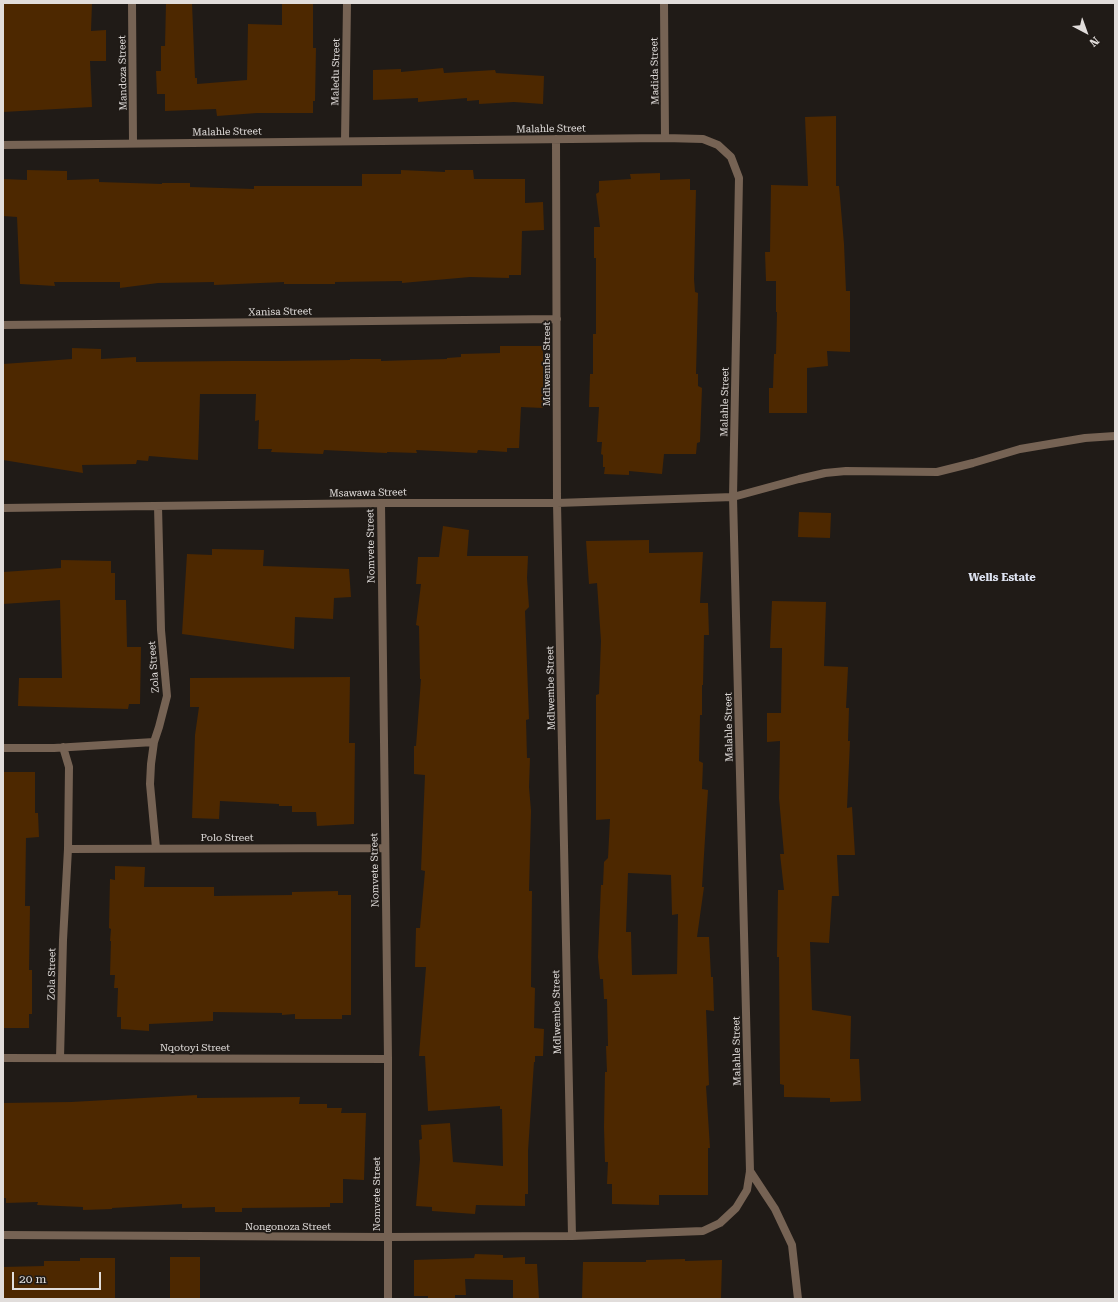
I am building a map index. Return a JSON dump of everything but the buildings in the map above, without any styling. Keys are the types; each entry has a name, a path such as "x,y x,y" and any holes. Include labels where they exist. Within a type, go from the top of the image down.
{"street":[{"name":"Mandoza Street","path":"132,3 133,143"},
{"name":"Maledu Street","path":"345,141 347,3"},
{"name":"Madida Street","path":"664,3 665,138"},
{"name":"Malahle Street","path":"3,145 665,138 703,139 718,145 731,158 739,178 733,497 750,1171 747,1190 736,1208 720,1223 703,1231 572,1236"},
{"name":"Mdlwembe Street","path":"556,139 557,503 572,1236"},
{"name":"Xanisa Street","path":"3,325 557,319"},
{"name":"Msawawa Street","path":"3,508 381,502 557,503 733,497 825,473 846,471 937,472 1020,449 1085,438 1115,436"},
{"name":"Nomvete Street","path":"381,502 388,1059 388,1299"},
{"name":"Zola Street","path":"156,848 150,784 154,742 160,727 167,696 161,630 158,506"},
{"path":"3,748 54,748 154,742"},
{"name":"Zola Street","path":"60,1058 63,940 68,849 69,767 62,747"},
{"name":"Polo Street","path":"68,849 385,848"},
{"name":"Nqotoyi Street","path":"3,1058 388,1059"},
{"path":"750,1171 775,1209 792,1245 798,1299"},
{"name":"Nongonoza Street","path":"3,1235 387,1237 572,1236"}],"district":[{"name":"Wells Estate","path":"1002,578"}]}
